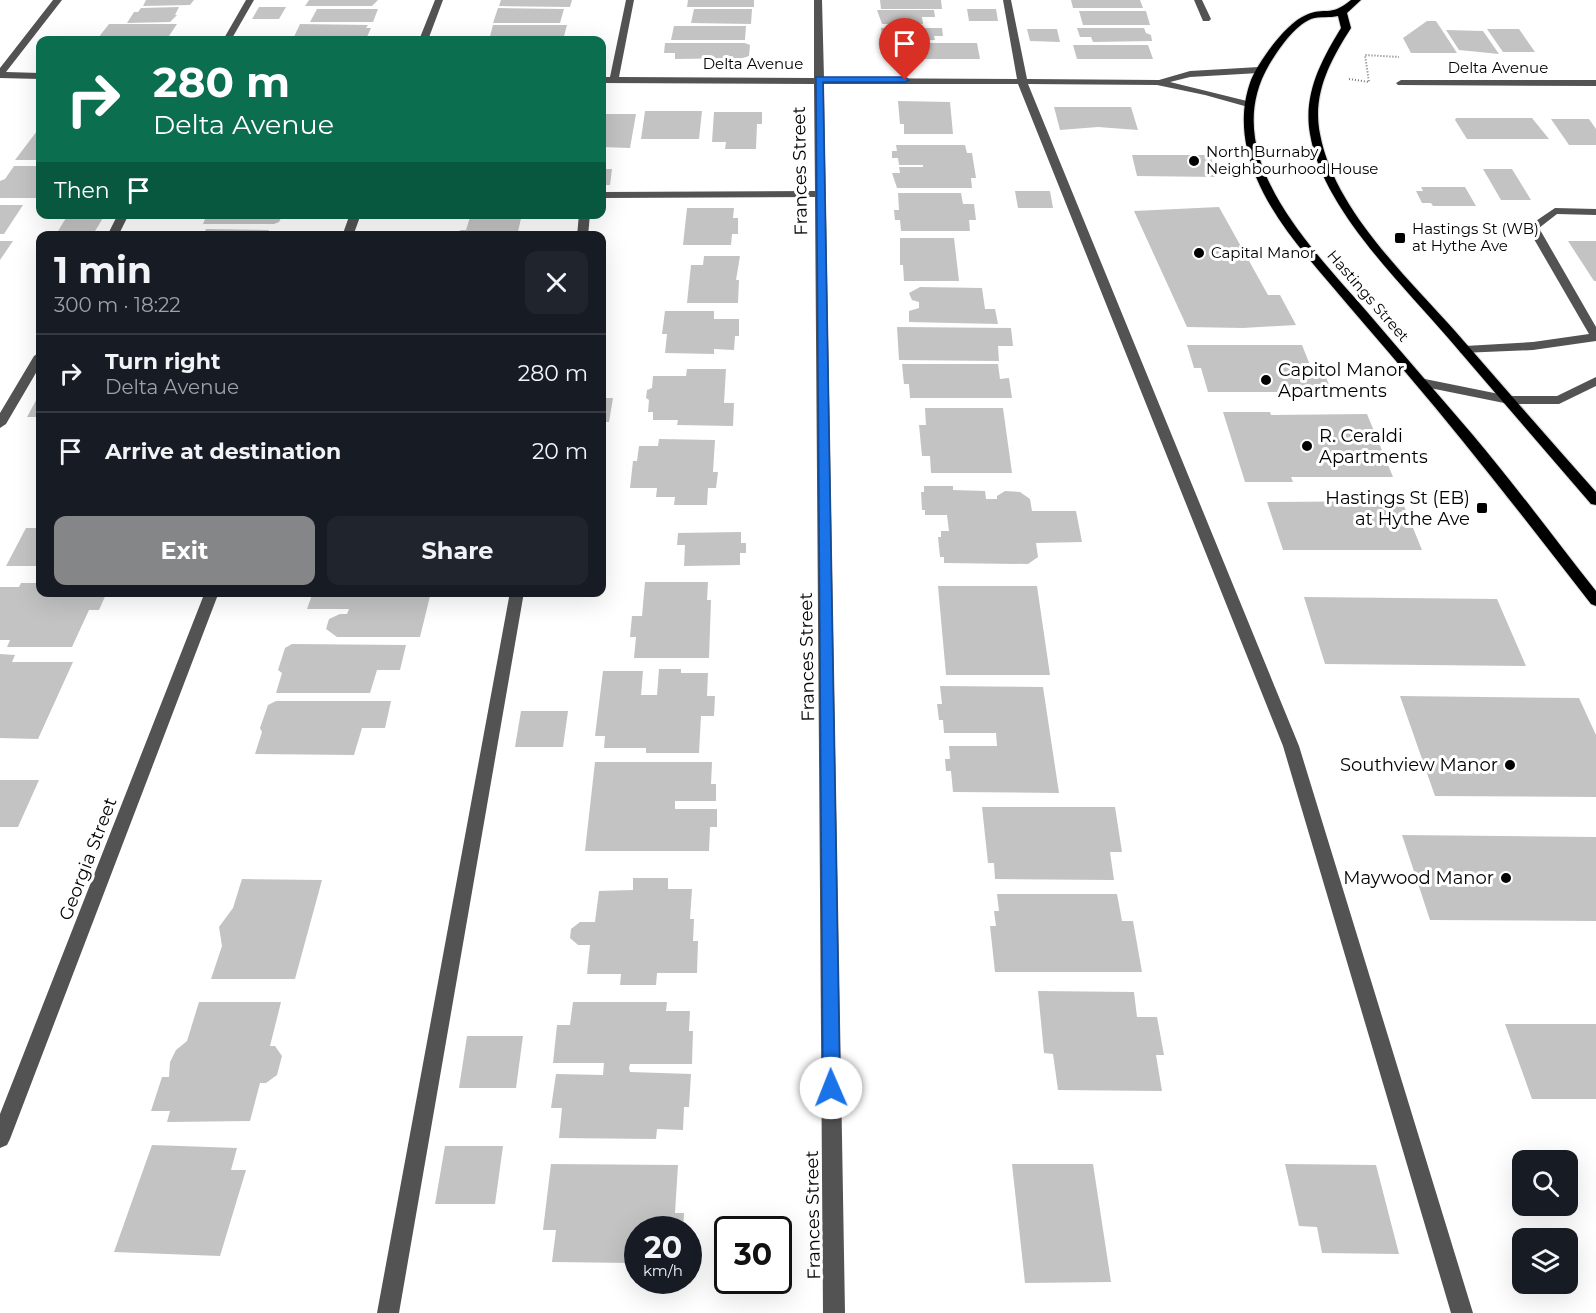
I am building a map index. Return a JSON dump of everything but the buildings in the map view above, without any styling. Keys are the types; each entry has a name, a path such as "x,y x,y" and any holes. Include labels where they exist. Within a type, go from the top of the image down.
{"main road":[{"path":"1357,0 1342,12 1346,28 1329,51 1312,98 1313,131 1326,170 1340,198 1365,235 1596,501"},
{"name":"Hastings Street","path":"1342,12 1306,17 1259,70 1248,104 1248,133 1259,173 1280,214 1304,246 1470,439 1596,601"}],"street":[{"path":"0,74 58,0"},
{"path":"229,36 250,0"},
{"path":"425,36 439,0"},
{"path":"614,80 630,0"},
{"name":"Frances Street","path":"818,0 834,1313"},
{"path":"1007,0 1025,93 1291,746 1462,1313"},
{"path":"1198,0 1206,19"},
{"name":"Delta Avenue","path":"1157,81 1190,74 1259,70"},
{"path":"0,74 36,76"},
{"name":"Delta Avenue","path":"606,80 1157,81 1248,104"},
{"name":"Delta Avenue","path":"1401,83 1596,83"},
{"path":"606,195 820,194"},
{"path":"1465,350 1533,346 1596,337 1533,227 1555,212 1596,212"},
{"path":"0,424 36,363"},
{"path":"1420,382 1509,400 1559,400 1594,384"},
{"name":"Georgia Street","path":"0,1139 210,597"},
{"path":"388,1313 516,597"}],"path":[{"path":"1342,77 1369,82 1365,55 1398,56 1403,63"}],"place":[{"name":"North Burnaby Neighbourhood House","path":"1194,161"},
{"name":"Hastings St (WB) at Hythe Ave","path":"1400,238"},
{"name":"Capital Manor","path":"1199,253"},
{"name":"Capitol Manor Apartments","path":"1266,380"},
{"name":"R. Ceraldi Apartments","path":"1307,446"},
{"name":"Hastings St (EB) at Hythe Ave","path":"1482,508"},
{"name":"Southview Manor","path":"1510,765"},
{"name":"Maywood Manor","path":"1506,878"}],"route":[{"path":"831,1088 818,92 819,79 905,80"}]}
